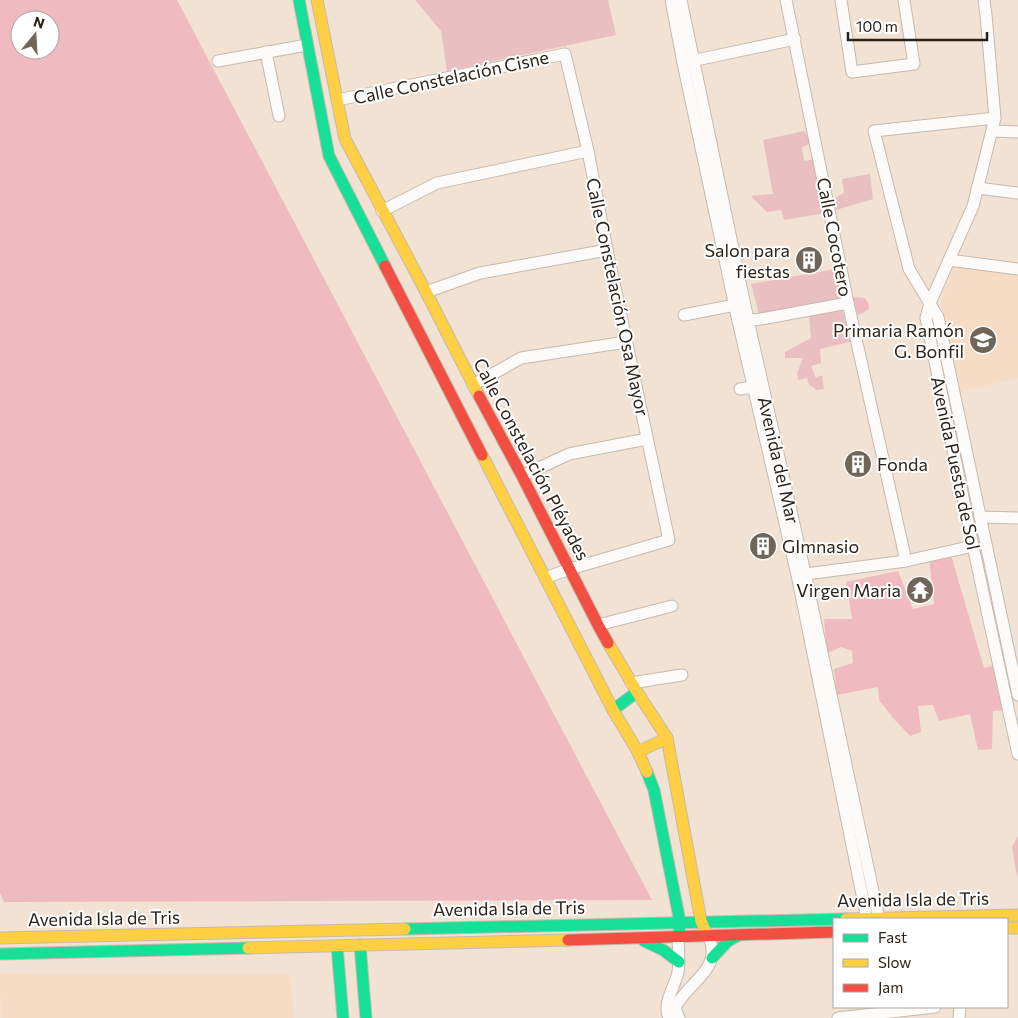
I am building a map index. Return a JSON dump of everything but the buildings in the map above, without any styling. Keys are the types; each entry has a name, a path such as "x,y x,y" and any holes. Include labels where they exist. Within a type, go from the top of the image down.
{"main road":[{"path":"298,0 329,156 613,710 638,752 654,790 680,922 678,936"},
{"name":"Calle Constelación Pléyades","path":"317,0 344,139 426,292 598,625 634,688 667,738 701,921 708,936"},
{"path":"326,144 344,139"},
{"path":"613,710 634,688"},
{"path":"638,752 667,738"},
{"name":"Avenida Isla de Tris","path":"879,918 1018,914"},
{"name":"Avenida Isla de Tris","path":"0,938 833,919"},
{"name":"Avenida Isla de Tris","path":"0,954 638,939 678,936 833,932"},
{"path":"712,958 728,941 738,935"},
{"path":"638,939 660,947 679,962"},
{"path":"360,945 366,1018"},
{"path":"337,946 343,1018"}],"street":[{"name":"Avenida del Mar","path":"672,0 688,62 740,304 753,387 801,574 866,918"},
{"name":"Avenida del Mar","path":"681,0 688,62"},
{"name":"Calle Cocotero","path":"786,0 848,303 906,561"},
{"path":"841,0 852,72 914,64 904,0"},
{"name":"Avenida Puesta de Sol","path":"984,0 995,118 973,206 930,303 926,318 963,436 1018,695"},
{"path":"688,62 795,39"},
{"path":"218,61 307,45"},
{"path":"266,52 279,116"},
{"name":"Calle Constelación Cisne","path":"337,100 565,54"},
{"name":"Calle Constelación Osa Mayor","path":"565,54 588,151 626,342 669,540 570,570"},
{"path":"930,303 909,269 874,131 995,118"},
{"path":"992,131 1018,132"},
{"path":"382,211 437,183 588,151"},
{"path":"977,188 1018,193"},
{"path":"426,292 480,272 607,250"},
{"path":"949,260 1018,269"},
{"path":"743,321 848,303"},
{"path":"684,315 740,304"},
{"name":"Avenida del Mar","path":"743,321 879,918"},
{"path":"474,385 521,358 626,342"},
{"name":"Avenida Puesta de Sol","path":"942,367 951,439 1018,754"},
{"path":"740,388 753,387"},
{"path":"951,439 963,436"},
{"path":"522,476 569,454 647,439"},
{"path":"964,499 976,497"},
{"path":"980,517 1018,518"},
{"path":"801,574 906,561 973,546"},
{"path":"545,578 570,570"},
{"path":"598,625 672,606"},
{"path":"634,688 682,675"},
{"path":"669,1018 666,1012 669,996 678,973 678,936"},
{"path":"679,1018 675,1008 679,1000 702,976 712,958 713,945 708,936"},
{"path":"838,1018 926,1008"}],"shaded area":[{"path":"0,0 177,0 652,900 4,902 0,893"},
{"path":"415,0 608,0 616,35 447,71 441,31"},
{"path":"804,131 812,143 802,147 804,161 816,159 826,213 784,220 781,210 767,212 751,196 773,194 763,140"},
{"path":"870,174 873,199 836,210 833,199 844,193 842,179"},
{"path":"839,264 848,303 760,318 751,284 830,270"},
{"name":"Primaria Ramón G. Bonfil","path":"955,265 1018,273 1018,378 958,392 941,301"},
{"path":"852,297 864,298 868,302 869,309 859,315 854,309 855,303"},
{"path":"842,308 850,342 820,349 821,363 811,366 816,378 822,375 824,389 817,390 809,385 807,378 798,380 797,373 803,358 785,358 785,352 811,338 809,316"},
{"path":"951,555 984,668 995,665 1006,710 993,711 992,749 978,750 970,714 939,721 933,705 918,706 921,732 910,736 879,700 878,687 837,695 834,669 853,663 852,651 841,647 827,653 824,619 852,619 846,582 898,571 913,609 934,604 929,557"},
{"path":"1018,836 1018,881 1012,847"},
{"path":"0,973 290,975 294,1018 2,1018"}],"traffic: fast":[{"path":"299,0 329,156 385,266"},
{"path":"613,710 637,692"},
{"path":"647,772 654,790 680,922 679,934"},
{"path":"405,929 833,919"},
{"path":"712,958 728,941 739,935"},
{"path":"644,941 663,950 679,962"},
{"path":"360,945 366,1018"},
{"path":"337,946 343,1018"},
{"path":"0,954 248,948"}],"traffic: slow":[{"path":"317,0 345,139 479,396"},
{"path":"482,455 613,710 638,752 647,772"},
{"path":"608,643 667,738 701,921 706,932"},
{"path":"638,752 667,738"},
{"path":"889,918 1018,915"},
{"path":"1008,928 1018,928"},
{"path":"0,938 405,929"},
{"path":"248,948 568,940"}],"traffic: jam":[{"path":"385,266 482,455"},
{"path":"479,396 608,643"},
{"path":"568,940 833,932"}],"place":[{"name":"Salon para fiestas","path":"809,260"},
{"name":"Primaria Ramón G. Bonfil","path":"983,340"},
{"name":"Fonda","path":"858,464"},
{"name":"GImnasio","path":"763,546"},
{"name":"Virgen Maria","path":"920,590"}]}
